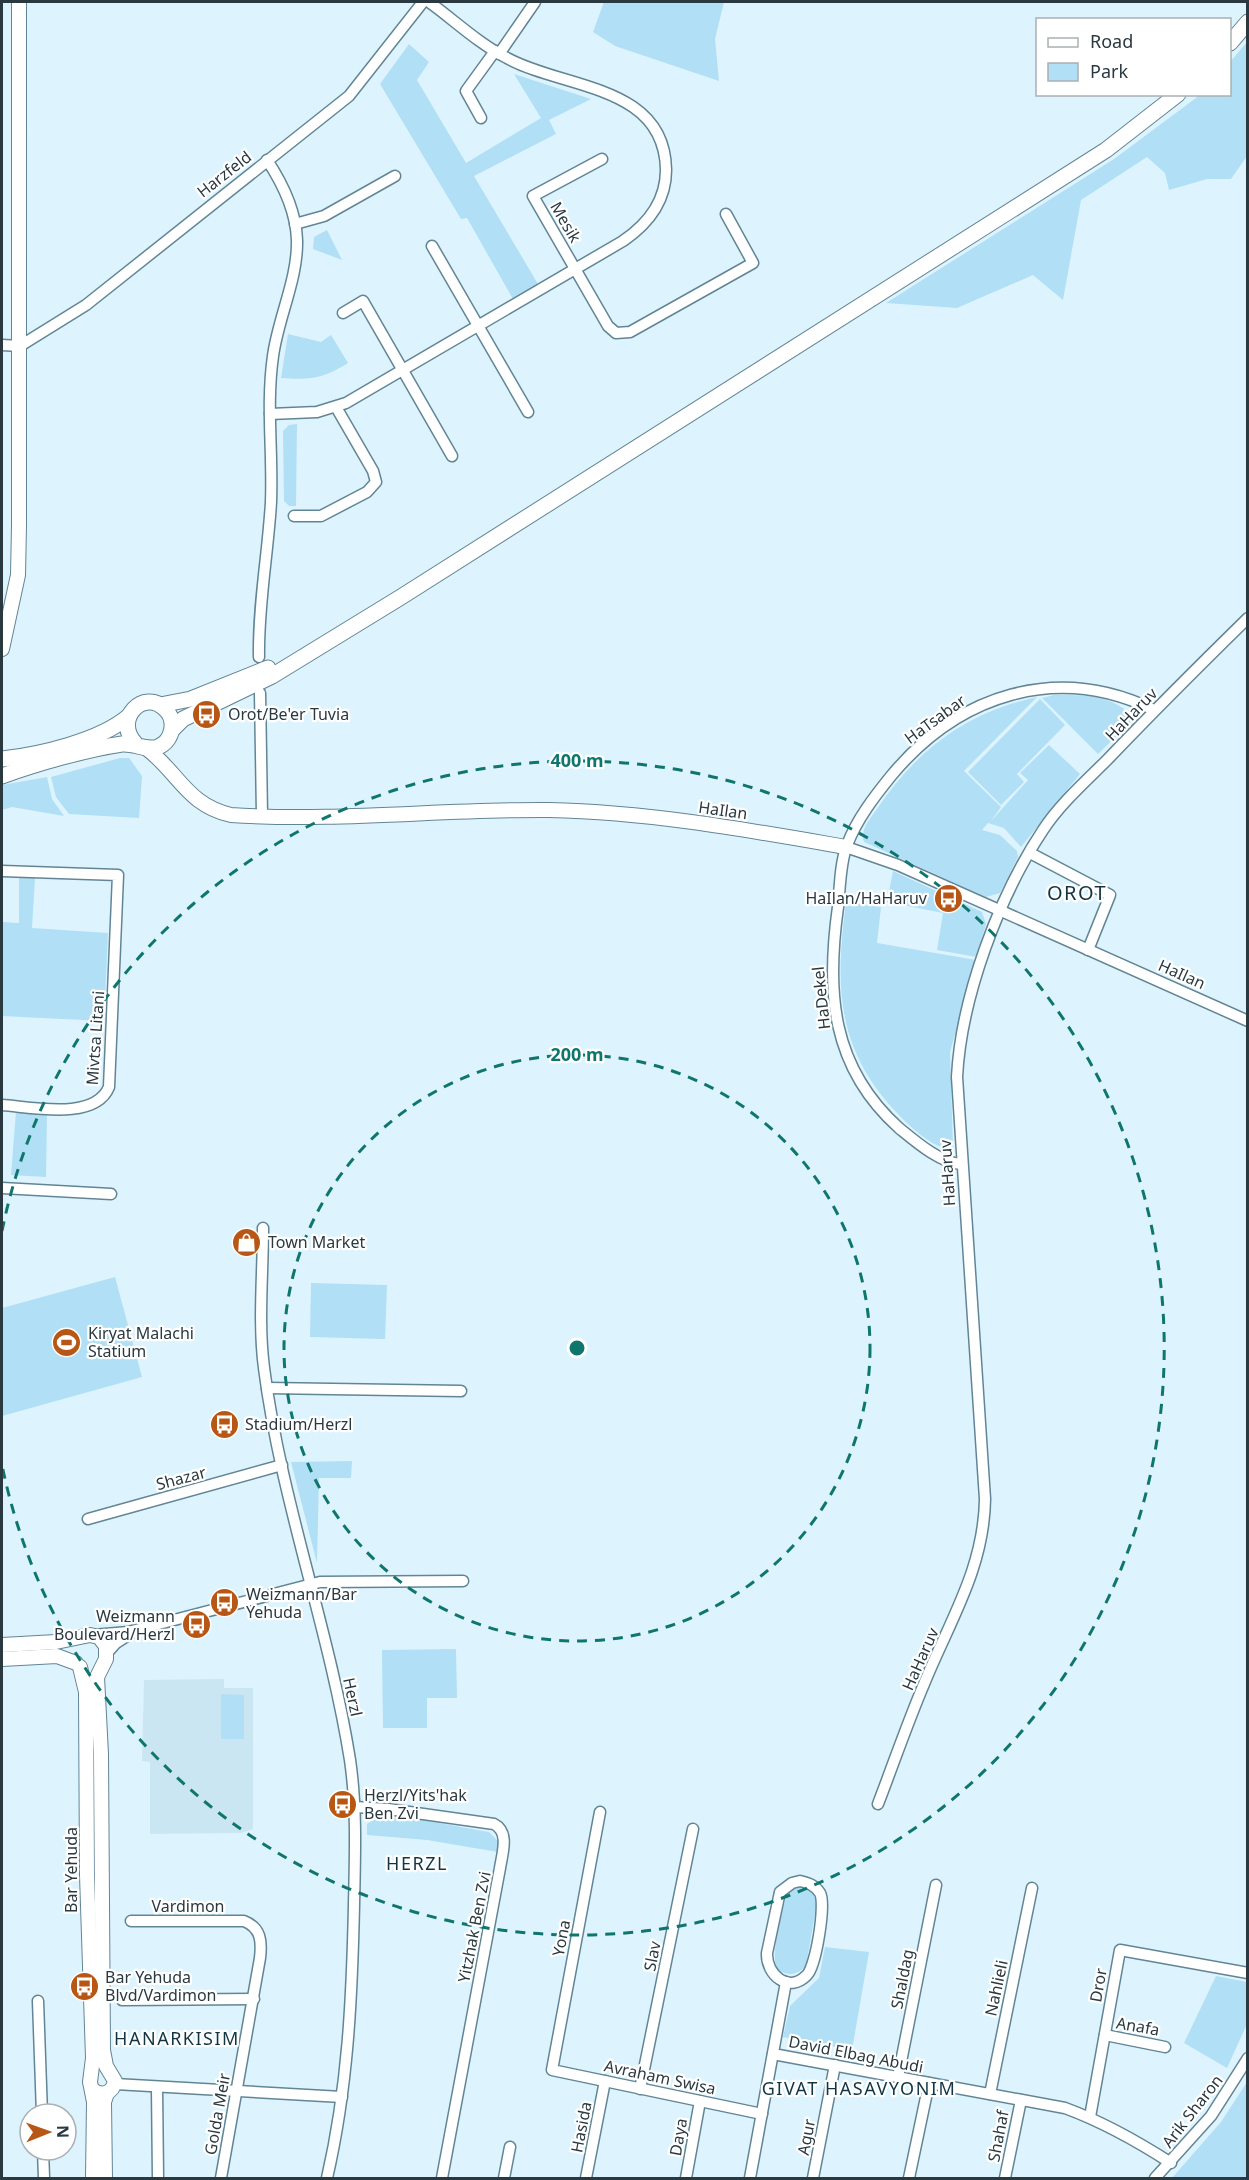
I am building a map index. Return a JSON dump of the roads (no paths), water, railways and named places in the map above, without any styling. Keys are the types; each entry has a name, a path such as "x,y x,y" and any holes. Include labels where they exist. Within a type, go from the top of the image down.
{"main road":[{"path":"1231,42 1248,22"},
{"path":"2,777 100,749 157,747 183,718 272,676 401,597 1106,150 1175,96"},
{"path":"2,759 56,748 99,734 113,728 129,716 138,705 146,702 160,705 191,699 268,668 401,597"},
{"path":"160,705 170,715 170,735"},
{"path":"129,716 127,730 141,746"}],"street":[{"path":"2,648 18,575 20,346 18,2"},
{"name":"Harzfeld","path":"20,346 86,306 349,96 423,2"},
{"path":"270,414 317,412 336,408 623,242 651,216 662,195 666,180 666,166 659,139 647,119 627,101 518,64 497,52 429,2"},
{"path":"482,118 466,91 535,2"},
{"name":"Mesik","path":"576,270 533,196 602,159"},
{"path":"259,657 261,599 271,498 271,376 277,331 297,252 295,224 284,188 267,160"},
{"path":"295,224 324,216 395,176"},
{"path":"576,270 608,326 616,333 630,332 753,263 726,214"},
{"path":"432,246 528,412"},
{"path":"343,313 363,302 452,456"},
{"path":"2,345 20,346"},
{"path":"294,516 321,516 367,492 376,482 374,471 336,408"},
{"name":"HaHaruv","path":"878,1804 924,1685 970,1583 984,1531 985,1499 957,1077 960,1044 986,948 1000,911 1054,815 1154,710 1248,618"},
{"name":"HaTsabar","path":"846,847 872,800 905,760 949,724 974,709 1027,690 1075,687 1116,694 1154,710"},
{"path":"260,693 262,815"},
{"name":"HaIlan","path":"170,735 165,749 172,773"},
{"name":"HaIlan","path":"141,746 172,773 187,793 210,809 231,815 541,810 596,812 705,824 846,847 882,858 1248,1021"},
{"name":"HaDekel","path":"846,847 832,960 835,1013 842,1043 863,1086 880,1109 903,1131 939,1157 950,1163 961,1164"},
{"path":"1030,854 1110,895 1088,950"},
{"name":"Mivtsa Litani","path":"2,871 118,875 109,1087 105,1095 93,1105 75,1109 2,1105"},
{"path":"2,1188 111,1194"},
{"name":"Herzl","path":"263,1228 263,1364 282,1465 343,1720 355,1807 352,2018 342,2097 327,2178"},
{"path":"267,1388 461,1391"},
{"name":"Shazar","path":"88,1519 282,1465"},
{"path":"2,1645 56,1642 138,1630 312,1583 359,1580 463,1581"},
{"path":"2,1659 57,1656 92,1670 116,1643 138,1630"},
{"path":"87,1636 104,1641 105,1658"},
{"path":"78,1665 73,1651 75,1644 87,1636"},
{"name":"Bar Yehuda","path":"105,1658 97,1677 103,2050 109,2070"},
{"name":"Bar Yehuda","path":"78,1665 84,1677 87,1702 87,1875 92,2074"},
{"name":"Yitzhak Ben Zvi","path":"355,1807 388,1809 494,1824 500,1826 504,1834 500,1868 442,2178"},
{"name":"Yona","path":"552,2070 600,1812"},
{"name":"Slav","path":"640,2089 693,1828"},
{"path":"792,1883 808,1883 819,1892 822,1900 813,1962 807,1975 794,1982 786,1982 773,1975 767,1961 777,1899 780,1892 792,1883"},
{"name":"Shaldag","path":"898,2077 936,1886"},
{"name":"Nahlieli","path":"990,2094 1032,1888"},
{"name":"Vardimon","path":"131,1921 244,1922"},
{"name":"Golda Meir","path":"221,2178 254,1999 261,1945 259,1933 254,1925 244,1922"},
{"name":"Dror","path":"1090,2117 1120,1950 1248,1973"},
{"path":"750,2178 786,1982"},
{"path":"122,2000 254,1999"},
{"path":"38,2001 42,2102"},
{"name":"Anafa","path":"1104,2036 1165,2047"},
{"name":"David Elbag Abudi","path":"773,2054 1065,2108 1090,2117 1138,2142 1170,2163"},
{"name":"Arik Sharon","path":"1155,2178 1211,2116 1248,2058"},
{"name":"Agur","path":"813,2178 835,2065"},
{"path":"93,2178 93,2090 90,2082 92,2074 98,2069 109,2070 114,2076 111,2089 104,2102 105,2178"},
{"name":"Avraham Swisa","path":"552,2070 762,2114"},
{"name":"Hasida","path":"586,2178 605,2081"},
{"path":"909,2178 929,2083"},
{"path":"157,2088 158,2178"},
{"path":"93,2090 98,2093 111,2089 236,2090 342,2097"},
{"name":"Shahaf","path":"1005,2178 1021,2100"},
{"name":"Daya","path":"686,2178 700,2101"},
{"path":"504,2178 510,2148"},
{"path":"43,2162 44,2178"}],"place":[{"name":"Orot/Be'er Tuvia","path":"207,714"},
{"name":"HaIlan/HaHaruv","path":"948,898"},
{"name":"Town Market","path":"247,1242"},
{"name":"Kiryat Malachi Statium","path":"67,1342"},
{"name":"Stadium/Herzl","path":"224,1424"},
{"name":"Weizmann/Bar Yehuda","path":"225,1603"},
{"name":"Weizmann Boulevard/Herzl","path":"196,1625"},
{"name":"Herzl/Yits'hak Ben Zvi","path":"343,1804"},
{"name":"Bar Yehuda Blvd/Vardimon","path":"84,1986"}],"district":[{"name":"OROT","path":"1077,893"},
{"name":"HERZL","path":"417,1864"},
{"name":"HANARKISIM","path":"177,2039"},
{"name":"GIVAT HASAVYONIM","path":"859,2089"}]}
